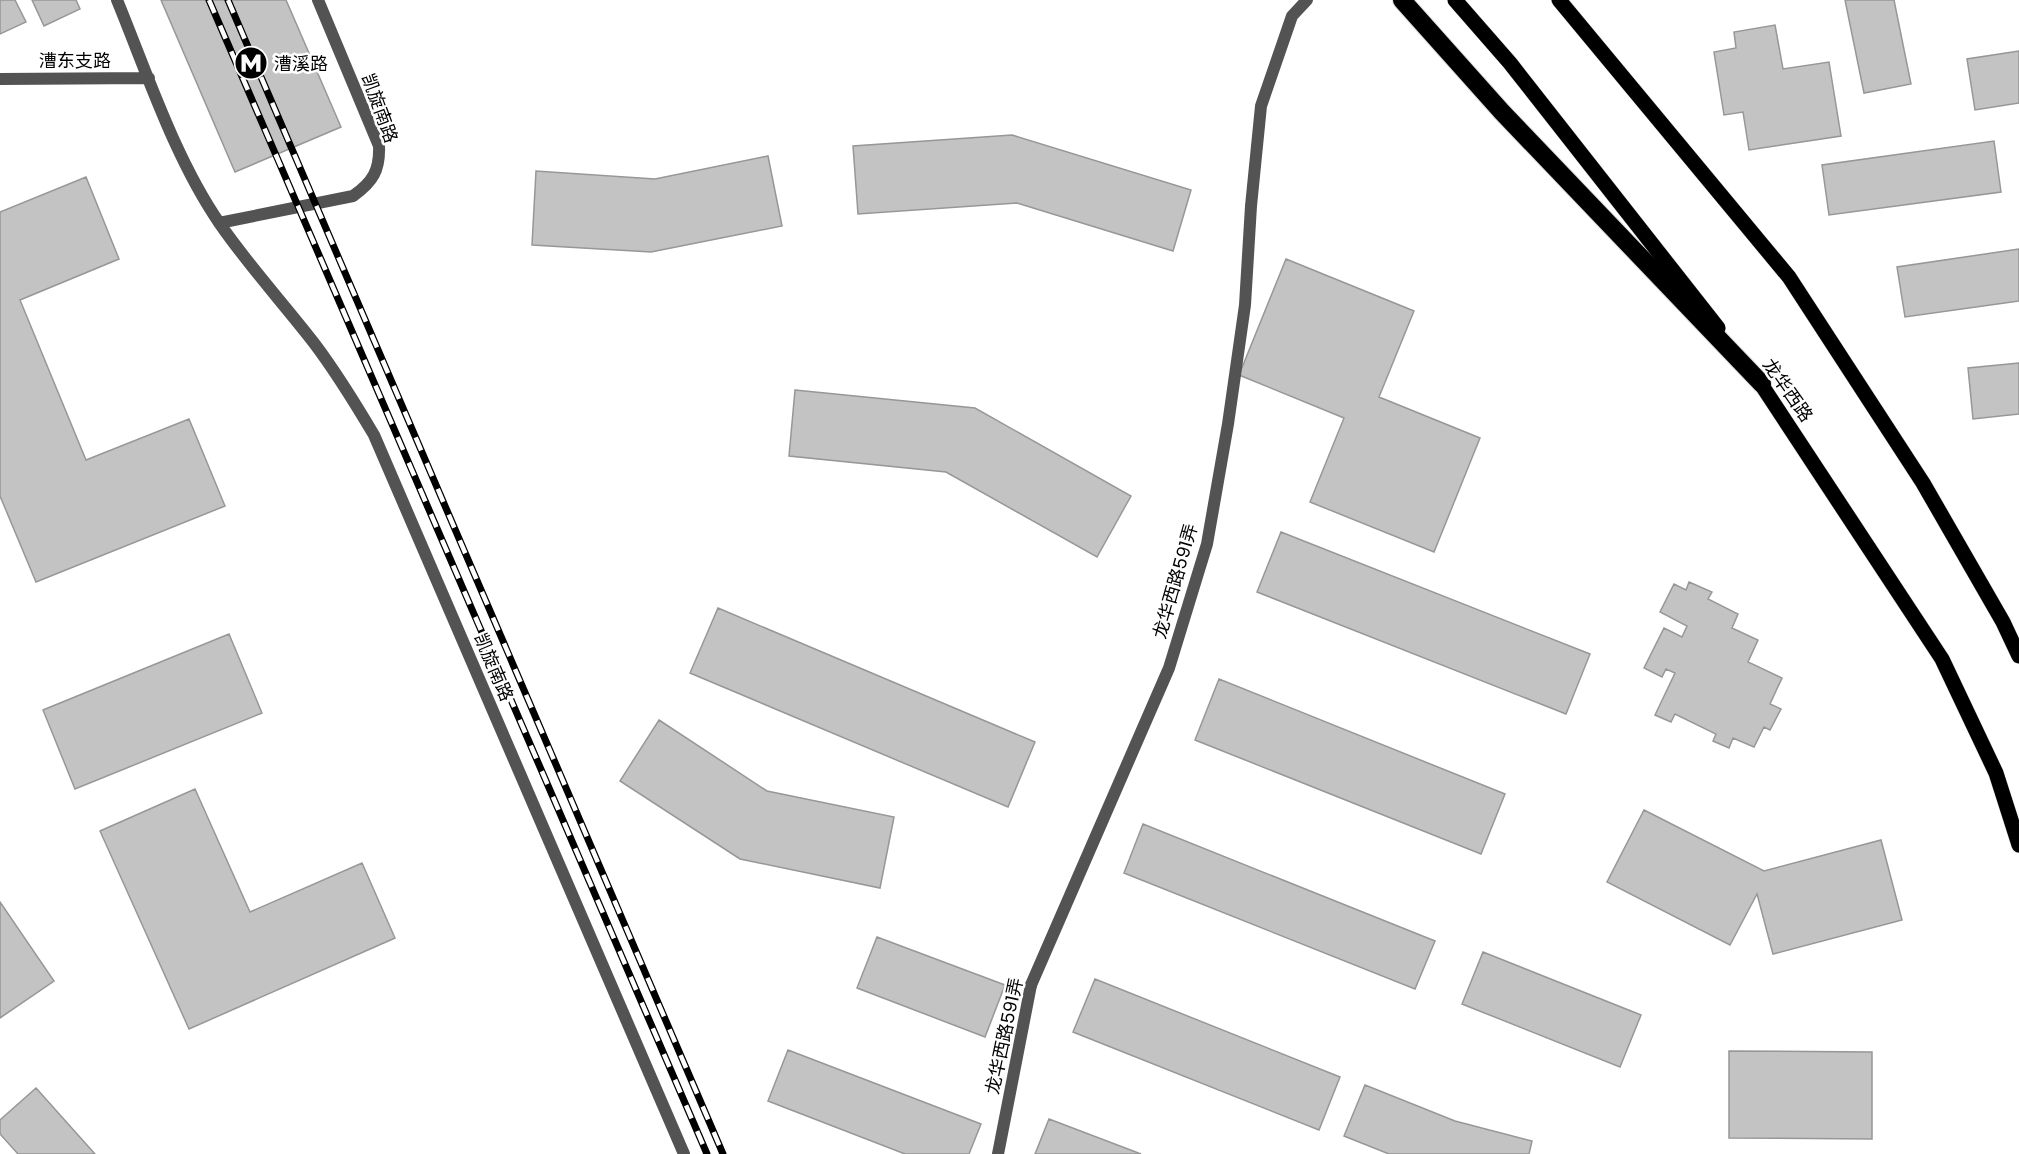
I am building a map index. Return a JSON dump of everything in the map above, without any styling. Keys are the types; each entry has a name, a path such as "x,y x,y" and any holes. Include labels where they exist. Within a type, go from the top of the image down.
{"highway":[{"path":"1402,0 1540,152 1762,384"}],"main road":[{"name":"龙华西路","path":"1455,0 1510,63 1762,384 1942,659 1996,772 2019,846"},
{"path":"1559,0 1789,278 1923,483 2003,622 2019,656"}],"street":[{"name":"凯旋南路","path":"117,0 177,145 197,186 219,223 315,344 349,392 374,435 684,1154"},
{"name":"凯旋南路","path":"219,223 353,196 365,188 374,176 379,161 379,146 318,0"},
{"name":"龙华西路591弄","path":"998,1154 1030,985 1169,668 1207,544 1228,424 1245,305 1251,206 1261,106 1292,16 1306,0"},
{"name":"漕东支路","path":"0,79 149,78"}],"building":[{"path":"0,0 15,0 26,22 0,34"},
{"path":"32,0 76,0 80,9 44,26"},
{"name":"漕溪路","path":"161,0 286,0 341,127 235,172"},
{"path":"1845,0 1894,0 1911,84 1864,93"},
{"path":"1775,25 1783,69 1829,62 1841,136 1749,150 1743,112 1724,115 1714,52 1736,48 1734,32"},
{"path":"2019,51 2019,103 1975,110 1967,59"},
{"path":"1012,135 1191,190 1173,251 1017,203 858,214 853,146"},
{"path":"1994,141 2001,192 1829,215 1822,165"},
{"path":"768,156 782,226 651,252 532,245 536,171 655,179"},
{"path":"86,177 119,259 20,300 86,460 189,419 225,506 36,582 0,496 0,212"},
{"path":"2019,249 2019,301 1905,317 1897,267"},
{"path":"1286,259 1414,311 1379,397 1480,438 1434,552 1310,502 1344,418 1239,375"},
{"path":"2019,363 2019,414 1973,419 1968,368"},
{"path":"795,390 975,408 1131,496 1097,557 946,472 789,456"},
{"path":"1281,532 1590,654 1566,714 1257,592"},
{"path":"1689,582 1712,592 1708,599 1738,614 1732,628 1758,640 1748,662 1782,678 1770,704 1781,709 1770,730 1764,727 1754,747 1733,738 1729,748 1713,741 1716,734 1675,714 1671,722 1655,715 1675,673 1666,669 1662,677 1644,668 1664,628 1682,637 1687,626 1660,612 1674,584 1686,590"},
{"path":"718,608 1035,742 1008,807 690,673"},
{"path":"229,634 262,713 75,789 43,710"},
{"path":"1219,679 1505,794 1481,854 1195,740"},
{"path":"659,720 767,791 894,817 880,888 740,859 620,781"},
{"path":"195,789 250,912 362,863 395,938 189,1029 100,831"},
{"path":"1644,810 1764,871 1881,840 1902,920 1773,954 1757,894 1730,945 1607,882"},
{"path":"1143,824 1435,941 1415,989 1124,873"},
{"path":"0,902 54,981 0,1018"},
{"path":"877,937 1005,985 985,1037 857,988"},
{"path":"1483,952 1641,1015 1620,1067 1462,1004"},
{"path":"1095,979 1340,1077 1319,1130 1073,1032"},
{"path":"788,1050 981,1124 969,1154 905,1154 768,1101"},
{"path":"1729,1051 1872,1052 1872,1139 1729,1138"},
{"path":"1365,1085 1455,1121 1532,1141 1529,1154 1389,1154 1344,1136"},
{"path":"36,1088 95,1154 18,1154 0,1134 0,1120"},
{"path":"1049,1119 1141,1154 1035,1154"}],"railway":[{"path":"209,0 707,1154"},
{"path":"228,0 723,1154"}],"place":[{"name":"漕溪路","path":"251,63"}]}
